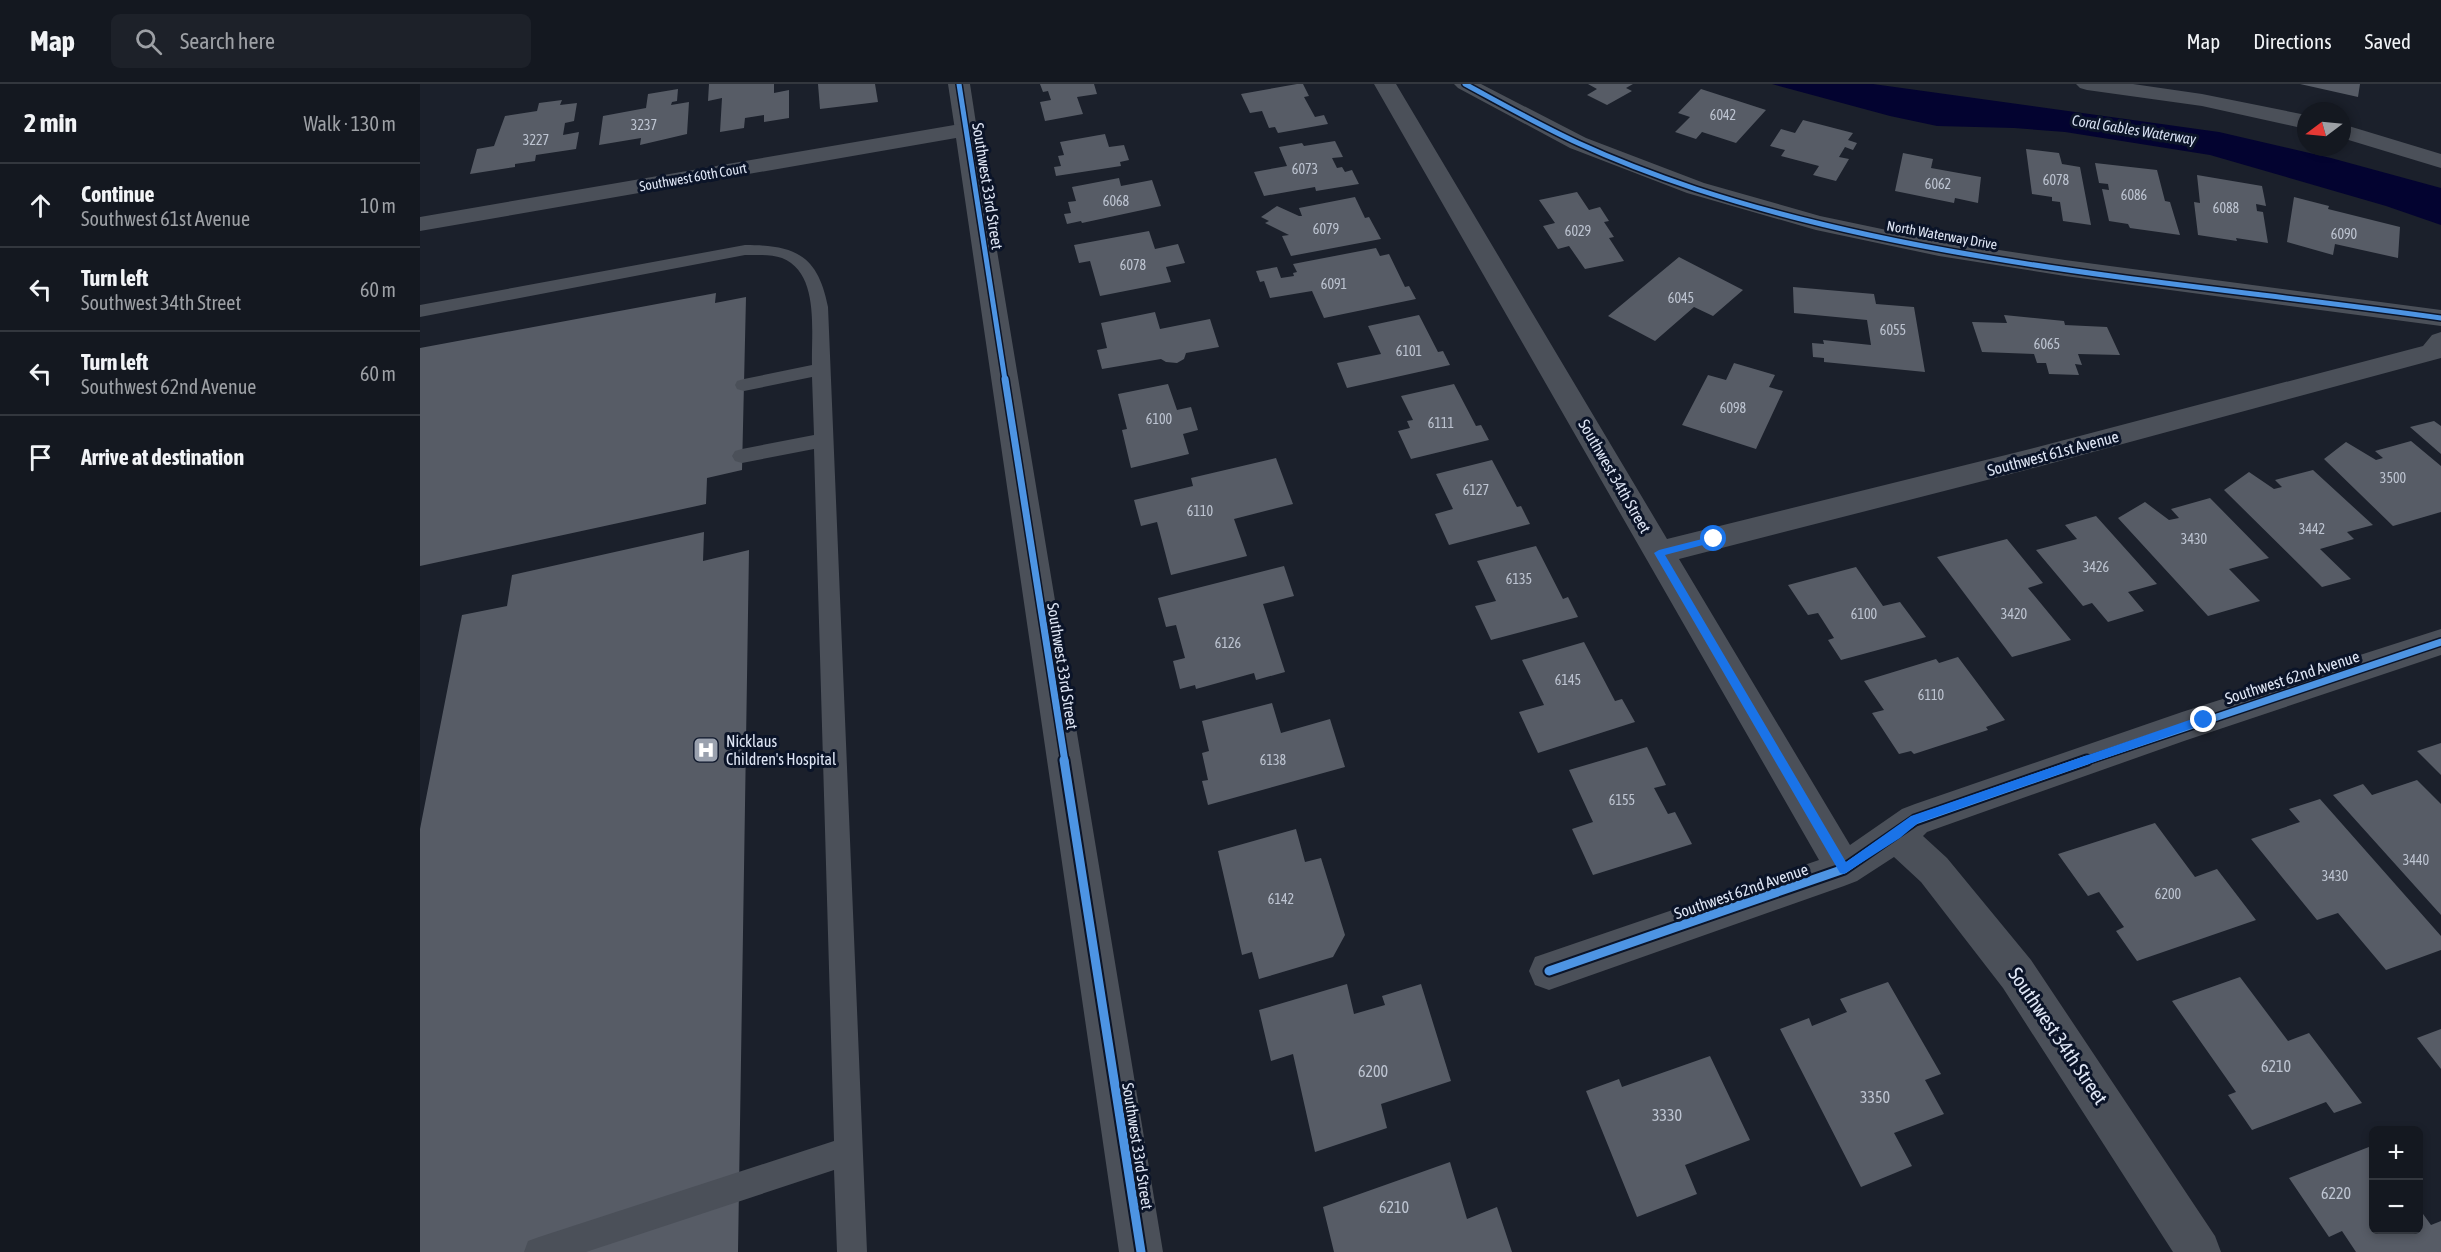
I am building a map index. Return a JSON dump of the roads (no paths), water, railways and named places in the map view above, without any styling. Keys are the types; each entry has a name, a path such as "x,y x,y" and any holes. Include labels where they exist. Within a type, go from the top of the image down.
{"street":[{"name":"Southwest 33rd Street","path":"959,84 1141,1252"},
{"name":"Southwest 34th Street","path":"1385,84 1844,869"},
{"name":"North Waterway Drive","path":"1465,84 1531,121 1599,152 1715,195 1809,221 1924,247 2037,265 2326,300 2441,318"},
{"path":"2087,84 2202,100 2297,120"},
{"name":"Southwest 60th Court","path":"420,225 966,130"},
{"path":"2351,135 2441,161"},
{"name":"Southwest 61st Avenue","path":"1659,553 2026,460 2432,352 2441,341"},
{"name":"Southwest 62nd Avenue","path":"1549,971 1844,869 1915,820 1992,792 2441,642"},
{"name":"Southwest 34th Street","path":"1896,835 1934,870 2017,974 2199,1252"}],"lane":[{"path":"420,311 745,250 778,252 797,259 809,270 817,288 821,369 852,1252"},
{"path":"744,385 821,369"},
{"path":"742,456 823,440"},
{"path":"539,1252 848,1151"}],"water":[{"name":"Coral Gables Waterway","path":"1772,84 1873,84 2219,132 2297,150 2297,156 2322,156 2441,188 2441,225 2386,206 2210,155 2065,132 1937,126 1890,116"}],"place":[{"name":"Nicklaus Children's Hospital","path":"706,750"}]}
